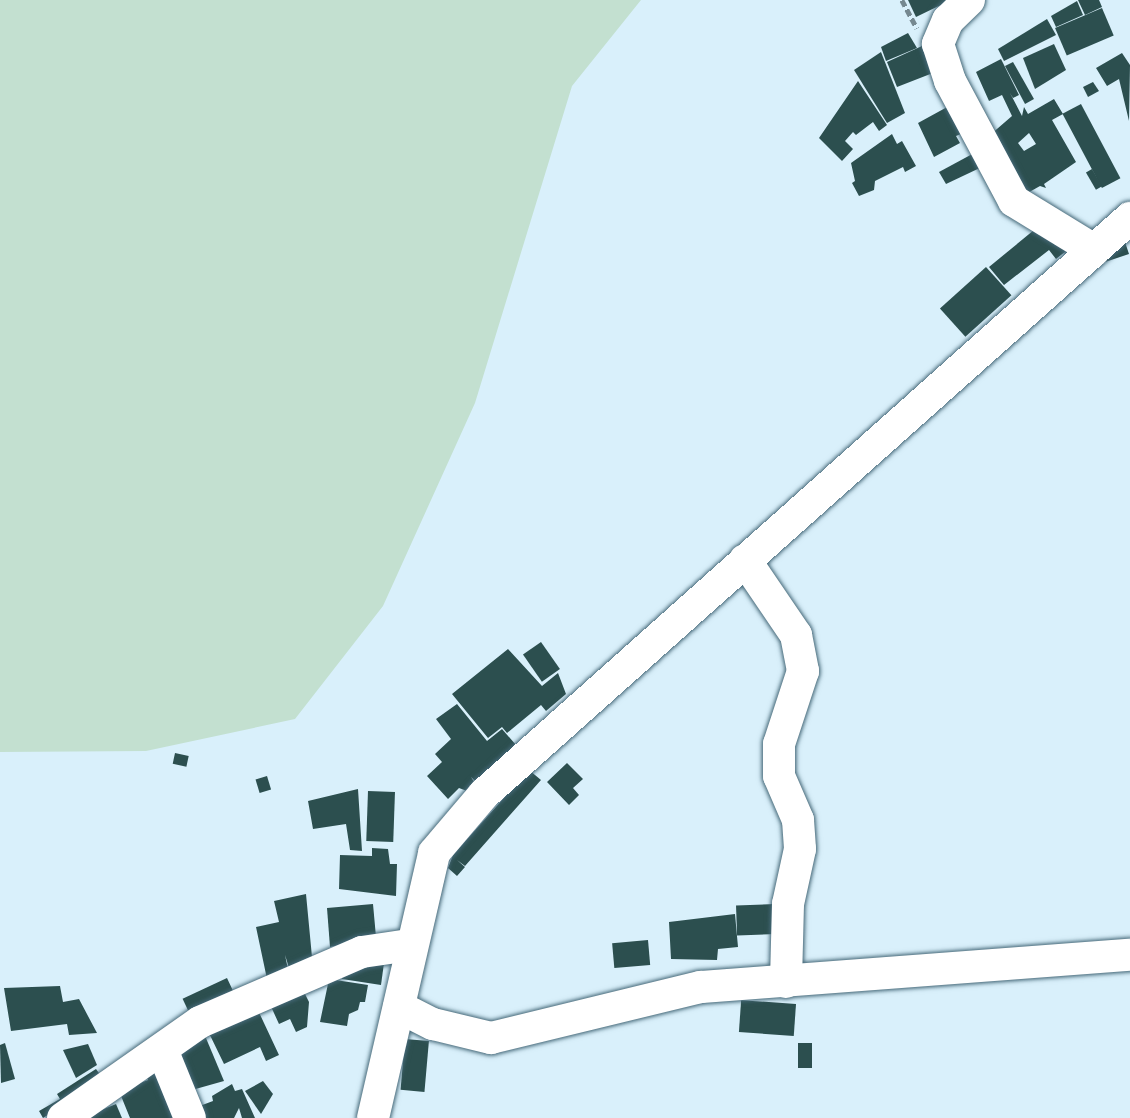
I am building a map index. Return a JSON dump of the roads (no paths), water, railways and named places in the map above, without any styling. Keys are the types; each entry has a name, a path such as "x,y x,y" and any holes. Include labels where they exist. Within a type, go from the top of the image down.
{"street":[{"path":"969,0 948,20 938,44 950,81 1014,201 1094,250"},
{"path":"373,1118 399,1007 410,945 434,853 484,794 1130,218"},
{"path":"745,560 796,635 803,671 779,744 779,776 798,820 800,849 788,904 786,982"},
{"path":"63,1118 163,1052 200,1022 362,951 410,945"},
{"path":"399,1007 433,1024 491,1038 701,987 1130,955"},
{"path":"163,1052 190,1118"}]}
